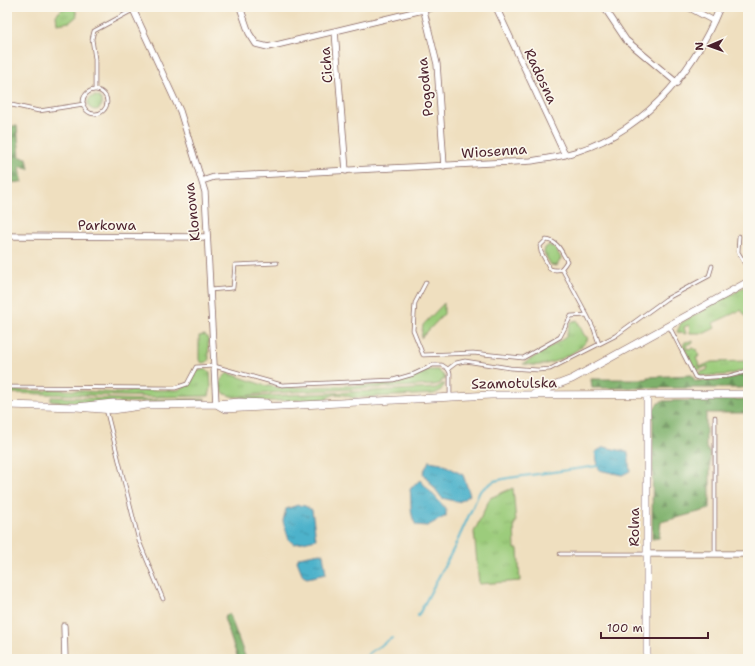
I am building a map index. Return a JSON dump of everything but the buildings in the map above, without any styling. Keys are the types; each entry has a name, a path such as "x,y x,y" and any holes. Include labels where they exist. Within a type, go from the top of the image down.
{"street":[{"name":"Cicha","path":"240,7 249,33 256,44 268,47 335,31 346,171"},
{"path":"335,31 424,8 435,7"},
{"name":"Radosna","path":"496,7 565,155"},
{"path":"604,7 626,40 677,83"},
{"path":"688,7 714,21"},
{"name":"Wiosenna","path":"202,181 214,177 531,161 565,155 595,144 632,124 656,106 677,83 698,53 720,7"},
{"name":"Klonowa","path":"132,8 180,111 205,192 216,404"},
{"name":"Pogodna","path":"424,8 437,64 444,166"},
{"name":"Parkowa","path":"7,236 207,237"},
{"path":"519,395 546,390 568,381 748,282"},
{"name":"Rolna","path":"647,394 647,659"},
{"name":"Szamotulska","path":"7,405 106,407 216,404 225,409 281,405 519,395 748,394"},
{"path":"647,554 748,554"},
{"path":"64,626 65,659"}],"lane":[{"path":"95,90 95,59 92,38 94,31 132,8"},
{"path":"95,90 102,92 106,98 105,110 98,114 90,113 84,104 88,93 95,90"},
{"path":"7,104 39,111 84,104"},
{"path":"739,236 738,252 748,268"},
{"path":"546,240 553,241 557,244 567,261 562,269 557,271 550,269 540,246 546,240"},
{"path":"210,290 233,288 235,265 277,263"},
{"path":"448,369 456,363 465,361 510,368 538,370 550,369 614,336 666,299 708,276 712,266"},
{"path":"562,269 594,329 598,344"},
{"path":"426,282 415,303 413,330 423,355 473,353 523,358 560,336 571,316 587,315"},
{"path":"669,326 698,378 729,376 748,370"},
{"path":"7,387 175,388 187,384 196,367 214,366 282,384 393,380 414,374 433,365 442,364 450,373 450,397"},
{"path":"106,407 138,541 163,599"},
{"path":"715,417 716,554"},
{"path":"560,554 647,554"}],"green space":[{"path":"75,8 77,16 70,22 57,24 56,15 62,9"},
{"path":"92,96 98,96 102,100 102,106 98,110 92,110 88,106 88,100"},
{"path":"7,126 17,126 20,157 27,158 29,169 20,166 22,182 7,183"},
{"path":"549,245 555,248 561,258 557,266 551,265 544,253 545,248"},
{"path":"748,285 748,319 741,310 713,323 715,328 705,333 690,333 689,325 684,327 686,334 677,332 681,323"},
{"path":"444,303 444,314 421,338 423,325"},
{"path":"577,320 584,335 588,338 585,343 574,352 559,360 545,364 523,364 566,337 570,323"},
{"path":"205,335 208,339 209,359 207,362 202,363 199,360 199,336"},
{"path":"693,341 693,343 686,345 687,349 693,348 697,350 700,356 696,358 700,367 711,362 748,361 748,369 727,375 697,376 696,374 707,370 708,366 696,371 683,346 685,342"},
{"path":"205,369 210,373 211,388 209,396 154,397 7,393 7,390 46,391 48,389 120,393 132,390 178,390 189,384 197,371"},
{"path":"429,370 438,370 444,376 445,380 442,380 441,383 435,385 271,393 234,397 225,394 220,384 222,379 228,373 263,385 282,388 395,384"},
{"path":"748,373 748,387 739,388 592,388 591,379 647,379 647,377 692,375 695,381 728,379"},
{"path":"445,384 440,391 434,394 352,398 339,394 332,395 327,399 272,401 236,400 244,397 436,388"},
{"path":"51,397 149,400 206,399 202,401 80,403 51,401"},
{"path":"748,399 748,413 706,413 706,447 710,454 710,509 661,522 659,538 652,539 653,411 657,404 663,401"},
{"path":"513,488 516,523 514,523 515,549 518,549 520,581 479,584 474,532 490,498"},
{"path":"229,613 246,659 238,659 224,618"}],"water":[{"path":"604,447 628,452 630,471 622,475 599,470 595,452"},
{"path":"429,461 441,463 463,475 470,495 459,502 442,498 423,473"},
{"path":"420,480 446,509 446,516 427,526 416,525 412,512 410,489"},
{"path":"298,505 305,506 312,510 316,539 294,544 289,540 283,521 286,509"},
{"path":"320,553 323,554 326,574 307,578 303,576 297,561 299,557"}],"waterway":[{"path":"418,616 455,546 480,491 494,481 508,478 598,466"},
{"path":"365,659 369,653 392,638"}]}
